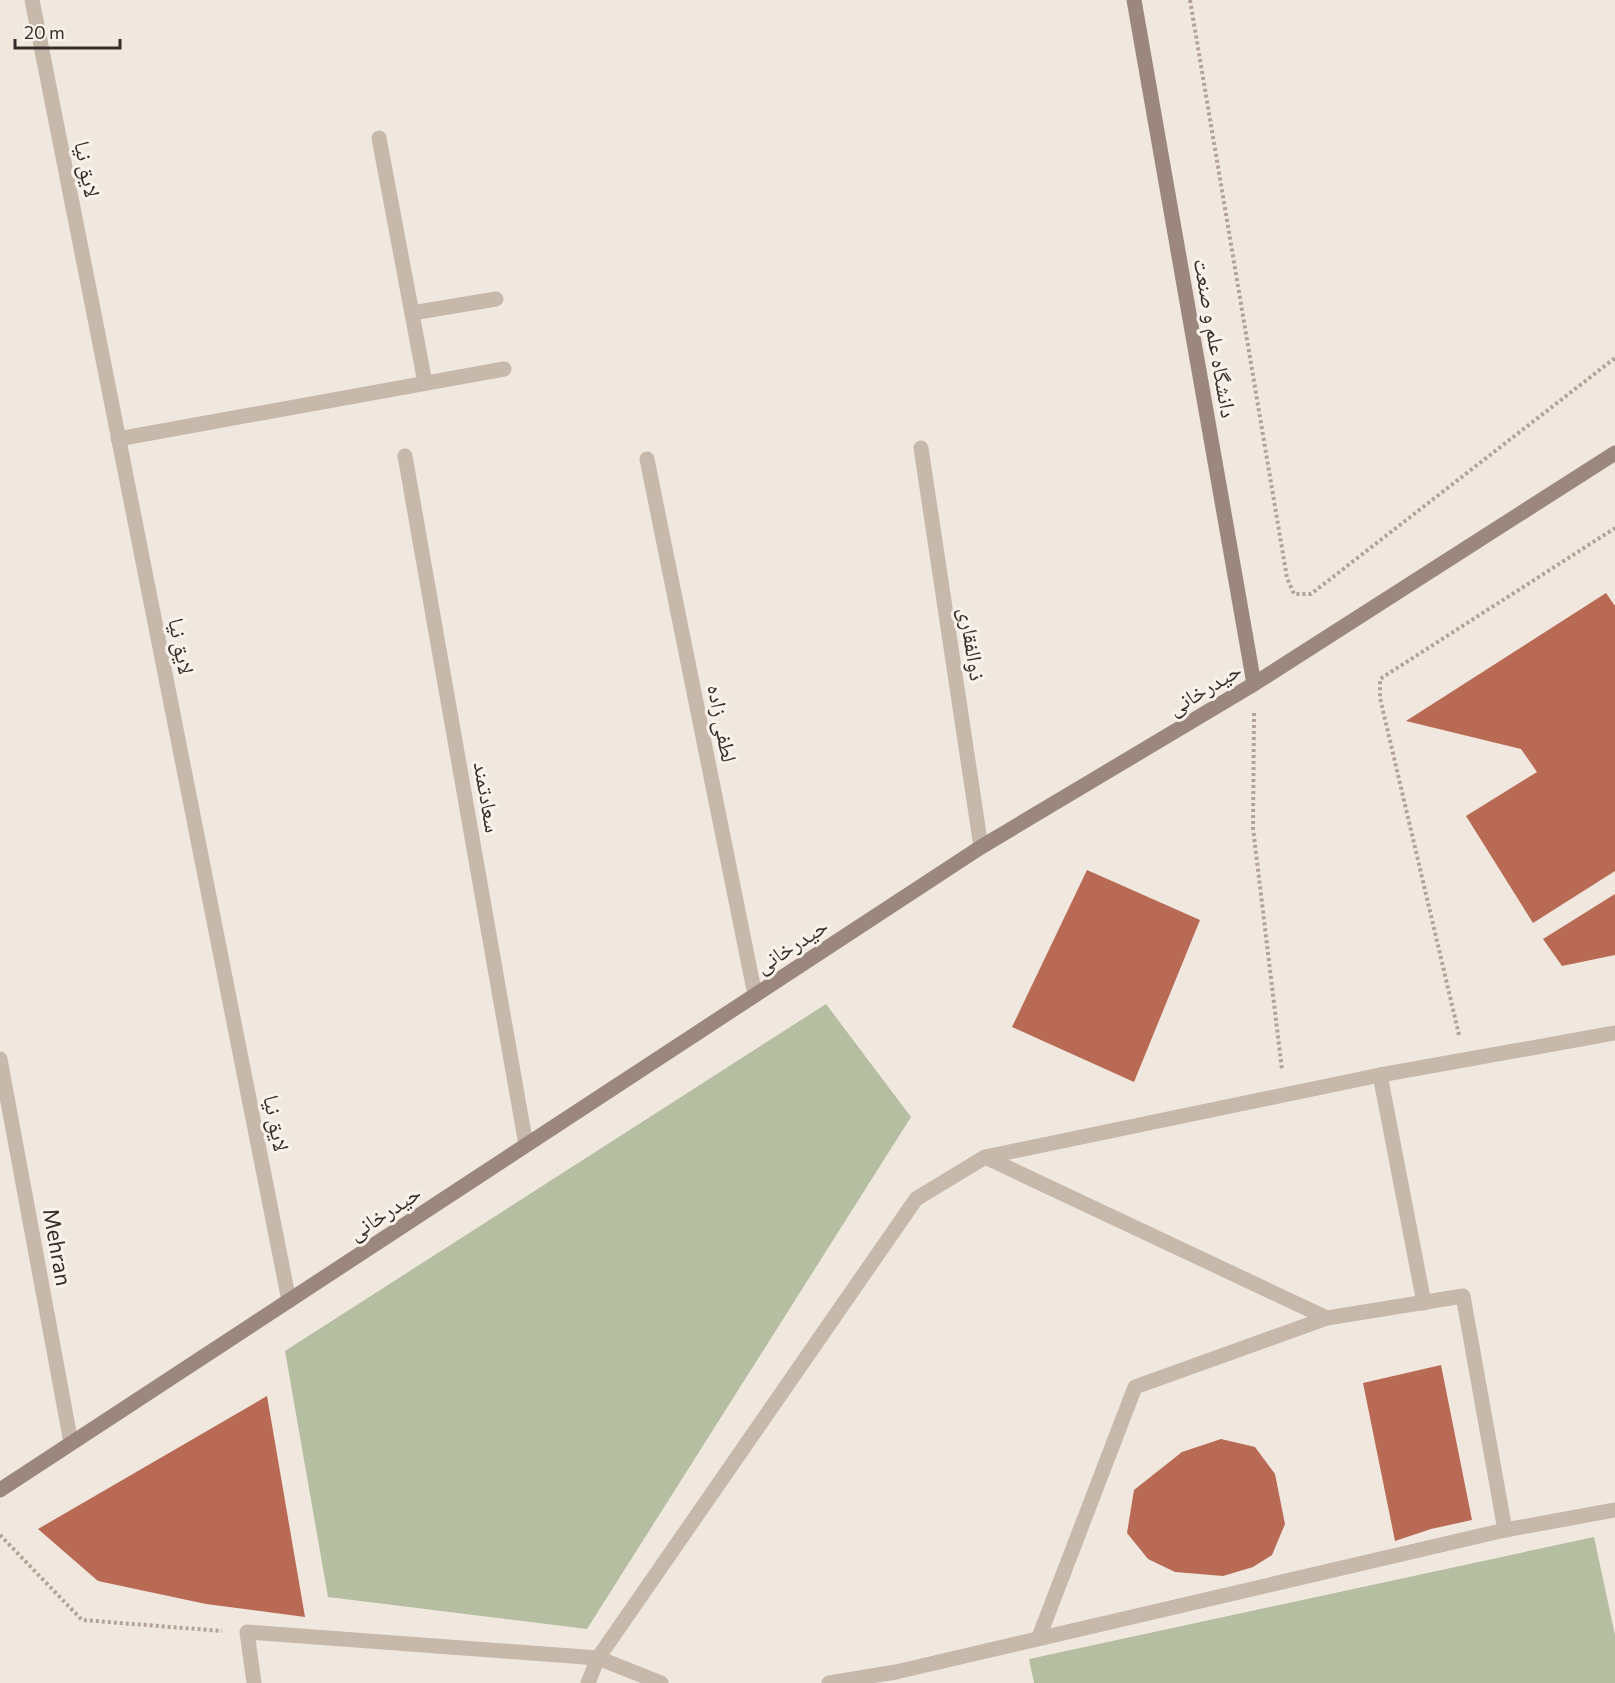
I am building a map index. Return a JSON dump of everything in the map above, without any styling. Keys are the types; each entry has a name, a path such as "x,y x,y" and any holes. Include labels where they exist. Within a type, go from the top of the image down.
{"main road":[{"name":"دانشگاه علم و صنعت","path":"1134,0 1254,684"},
{"name":"حیدرخانی","path":"0,1490 981,848 1254,684 1615,453"}],"street":[{"name":"لایق نیا","path":"32,0 289,1300"},
{"path":"379,138 425,383"},
{"path":"412,313 496,299"},
{"path":"118,439 504,369"},
{"name":"ذوالفقاری","path":"921,448 981,848"},
{"name":"سعادتمند","path":"405,456 526,1145"},
{"name":"لطفی زاده","path":"647,459 755,995"},
{"path":"588,1683 598,1658 916,1199 985,1157 1285,1094 1615,1033"},
{"name":"Mehran","path":"0,1059 71,1443"},
{"path":"1380,1076 1424,1303"},
{"path":"985,1157 1327,1318"},
{"path":"1039,1637 1135,1387 1327,1318 1463,1296 1505,1530"},
{"path":"829,1683 897,1678 1039,1637 1505,1530 1615,1510"},
{"path":"254,1683 247,1632 598,1658 661,1683"}],"path":[{"path":"1190,0 1285,566 1294,594 1311,594 1615,358"},
{"path":"1465,1060 1380,698 1380,679 1615,528"},
{"path":"1254,684 1253,828 1285,1094"},
{"path":"0,1535 82,1620 247,1632"}],"green space":[{"path":"826,1004 911,1117 587,1629 328,1597 285,1351"},
{"path":"1594,1537 1615,1635 1615,1683 1034,1683 1029,1659"}],"building":[{"path":"1606,593 1615,606 1615,871 1533,923 1466,816 1537,772 1521,749 1406,721"},
{"path":"1087,870 1200,920 1134,1082 1012,1027"},
{"path":"1615,894 1615,955 1562,966 1543,939"},
{"path":"1441,1365 1472,1520 1431,1529 1395,1541 1363,1383"},
{"path":"267,1396 305,1617 206,1604 98,1581 38,1529"},
{"path":"1221,1439 1255,1447 1275,1474 1285,1524 1272,1555 1253,1567 1223,1576 1175,1572 1148,1559 1127,1533 1134,1490 1182,1452"}]}
